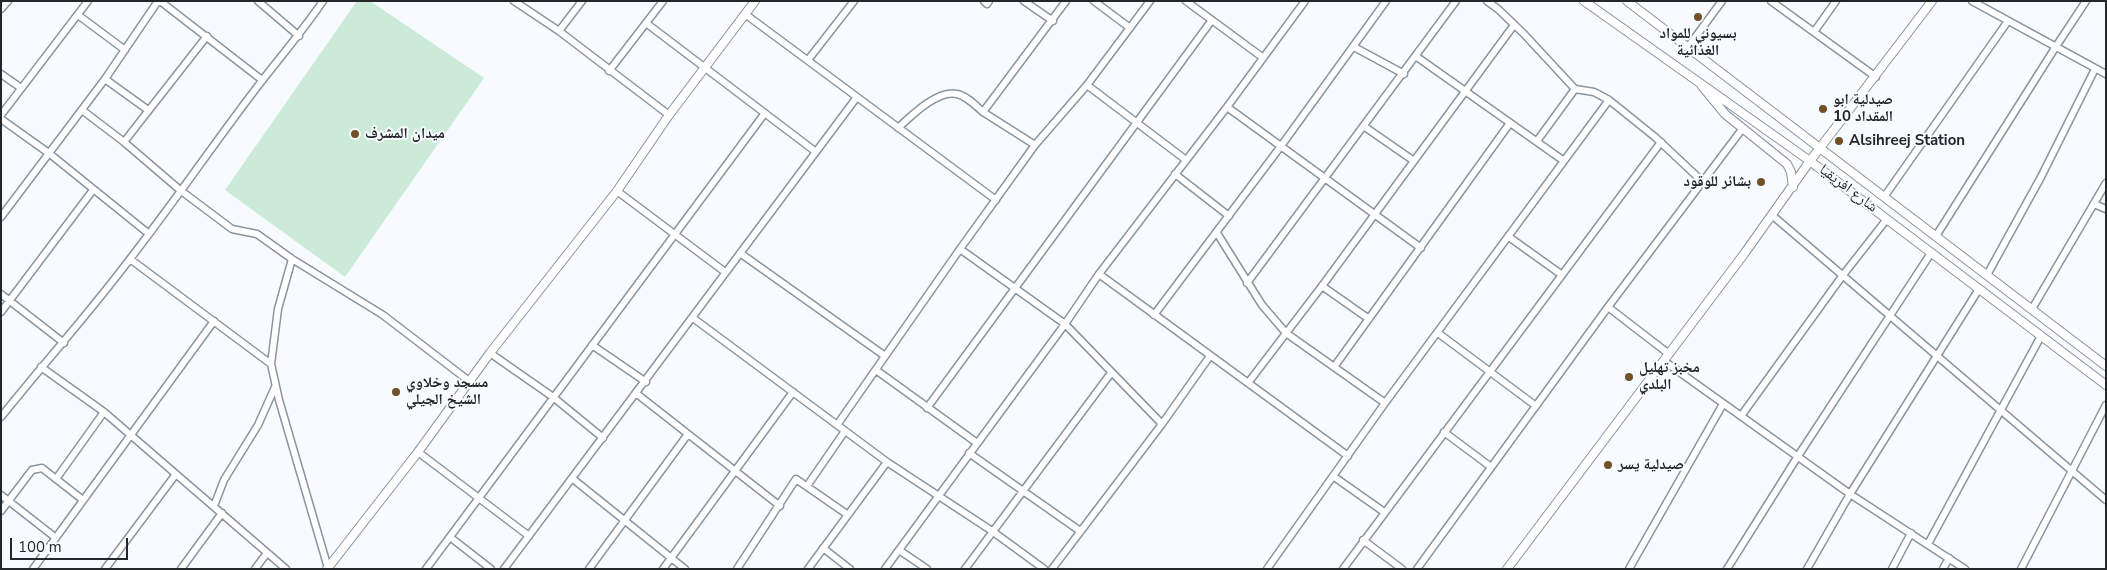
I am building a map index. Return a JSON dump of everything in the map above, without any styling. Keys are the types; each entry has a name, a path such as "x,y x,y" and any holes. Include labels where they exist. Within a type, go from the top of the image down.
{"street":[{"path":"1,9 8,1"},
{"path":"1,115 88,1"},
{"path":"1,217 105,79 159,1 262,80"},
{"path":"258,1 299,36"},
{"path":"1,417 64,343 130,259 262,80 299,36 323,1"},
{"path":"514,1 669,115"},
{"path":"558,32 582,1"},
{"path":"609,72 663,1"},
{"path":"327,568 418,452 490,353 617,190 669,115 755,1"},
{"path":"808,60 854,1"},
{"path":"984,1 987,4 989,1"},
{"path":"1024,1 1053,20"},
{"path":"983,112 1066,1"},
{"path":"1094,1 1130,28"},
{"path":"837,424 960,248 1035,145 1087,84 1150,1"},
{"path":"1186,1 1262,57"},
{"path":"885,569 1065,324 1099,274 1227,107 1304,1"},
{"path":"1154,315 1282,146 1386,1"},
{"path":"1247,283 1417,57 1456,1"},
{"path":"1487,1 1498,9 1576,89 1594,92 1609,100 1660,142 1703,182"},
{"name":"شارع افريقيا","path":"1584,1 1810,161 2106,385"},
{"path":"1688,48 1722,1"},
{"path":"1771,1 1876,77"},
{"path":"1814,32 1836,1"},
{"path":"1507,569 1772,216 1810,161 1876,77 1932,1"},
{"path":"1972,1 2055,48 2106,74"},
{"path":"1936,236 2086,1"},
{"name":"شارع افريقيا","path":"1628,2 2032,309 2105,362"},
{"path":"745,14 996,200"},
{"path":"78,15 125,50"},
{"path":"927,408 1135,122 1212,20"},
{"path":"1884,197 2008,21"},
{"path":"646,23 816,152"},
{"path":"1248,383 1514,26"},
{"path":"124,142 207,36"},
{"path":"1354,47 1404,74"},
{"path":"1417,57 1564,161"},
{"path":"1987,275 2095,69"},
{"path":"1,74 21,88"},
{"path":"105,79 148,110"},
{"path":"1699,82 1717,106 1787,164 1791,172 1793,187"},
{"path":"1087,84 1186,160"},
{"path":"1537,142 1576,89"},
{"path":"898,128 927,104 946,93 959,94 983,112 1035,145"},
{"path":"504,569 646,382 857,97"},
{"path":"1267,569 1385,403 1609,100"},
{"path":"1227,107 1421,248"},
{"path":"82,110 124,142 180,190 232,229 257,234 292,259 383,316 469,381"},
{"path":"426,569 765,113"},
{"path":"1,119 50,154 149,234"},
{"path":"1334,366 1510,123"},
{"path":"1365,127 1414,161"},
{"path":"1417,569 1608,307 1743,128"},
{"path":"1343,569 1660,142"},
{"path":"1175,174 1229,216"},
{"path":"2032,309 2106,183"},
{"path":"1,312 93,190"},
{"path":"617,190 726,272"},
{"path":"2094,204 2106,209"},
{"path":"1772,216 2106,500"},
{"path":"1741,416 1843,275 1887,219"},
{"path":"1217,233 1266,311 1286,333 1385,403"},
{"path":"1509,237 1562,275"},
{"path":"960,248 1065,324 1162,424"},
{"path":"740,253 885,356"},
{"path":"1727,569 1798,456 1931,253"},
{"path":"130,259 271,364"},
{"path":"292,259 278,309 271,364 275,385 327,568"},
{"path":"1099,274 1348,456"},
{"path":"1322,286 1369,319"},
{"path":"1807,569 1850,494 1979,289"},
{"path":"1,294 64,343"},
{"path":"1608,307 1723,404 1850,494 1965,569"},
{"path":"693,318 887,462 992,531 1044,569"},
{"path":"33,569 214,321"},
{"path":"1438,333 1536,406"},
{"path":"1928,544 2002,411 2041,336"},
{"path":"592,345 646,382"},
{"path":"490,353 553,397 603,438"},
{"path":"1052,569 1162,424 1210,356"},
{"path":"42,367 104,412 286,569"},
{"path":"876,370 977,443"},
{"path":"965,569 1111,373"},
{"path":"214,506 234,461 258,425 275,385"},
{"path":"663,569 793,392"},
{"path":"637,394 780,506"},
{"path":"1629,569 1723,404"},
{"path":"2021,569 2106,405"},
{"path":"56,479 104,412"},
{"path":"807,486 845,431"},
{"path":"1444,432 1491,467"},
{"path":"589,569 688,434"},
{"path":"418,452 529,536"},
{"path":"969,454 1080,531"},
{"path":"808,569 887,462"},
{"path":"1,511 32,470 42,468 83,500"},
{"path":"105,569 176,474"},
{"path":"1333,476 1384,512"},
{"path":"573,479 685,569"},
{"path":"737,569 780,506 790,485 796,479 848,515"},
{"path":"1,494 56,538"},
{"path":"181,569 222,513"},
{"path":"1892,569 1911,533"},
{"path":"450,537 491,569"},
{"path":"1363,540 1402,569"},
{"path":"823,548 850,569"},
{"path":"899,550 927,569"},
{"path":"255,569 267,553"},
{"path":"1943,569 1949,558"}],"green space":[{"name":"ميدان المشرف","path":"357,1 370,1 484,78 345,277 225,190"}],"place":[{"name":"بسيوني للمواد الغذائية","path":"1698,17"},
{"name":"صيدلية ابو المقداد 10","path":"1823,109"},
{"name":"ميدان المشرف","path":"355,134"},
{"name":"Alsihreej Station","path":"1839,141"},
{"name":"بشائر للوقود","path":"1761,182"},
{"name":"مخبز تهليل البلدي","path":"1629,377"},
{"name":"مسجد وخلاوي الشيخ الجيلي","path":"396,392"},
{"name":"صيدلية يسر","path":"1608,465"}]}
